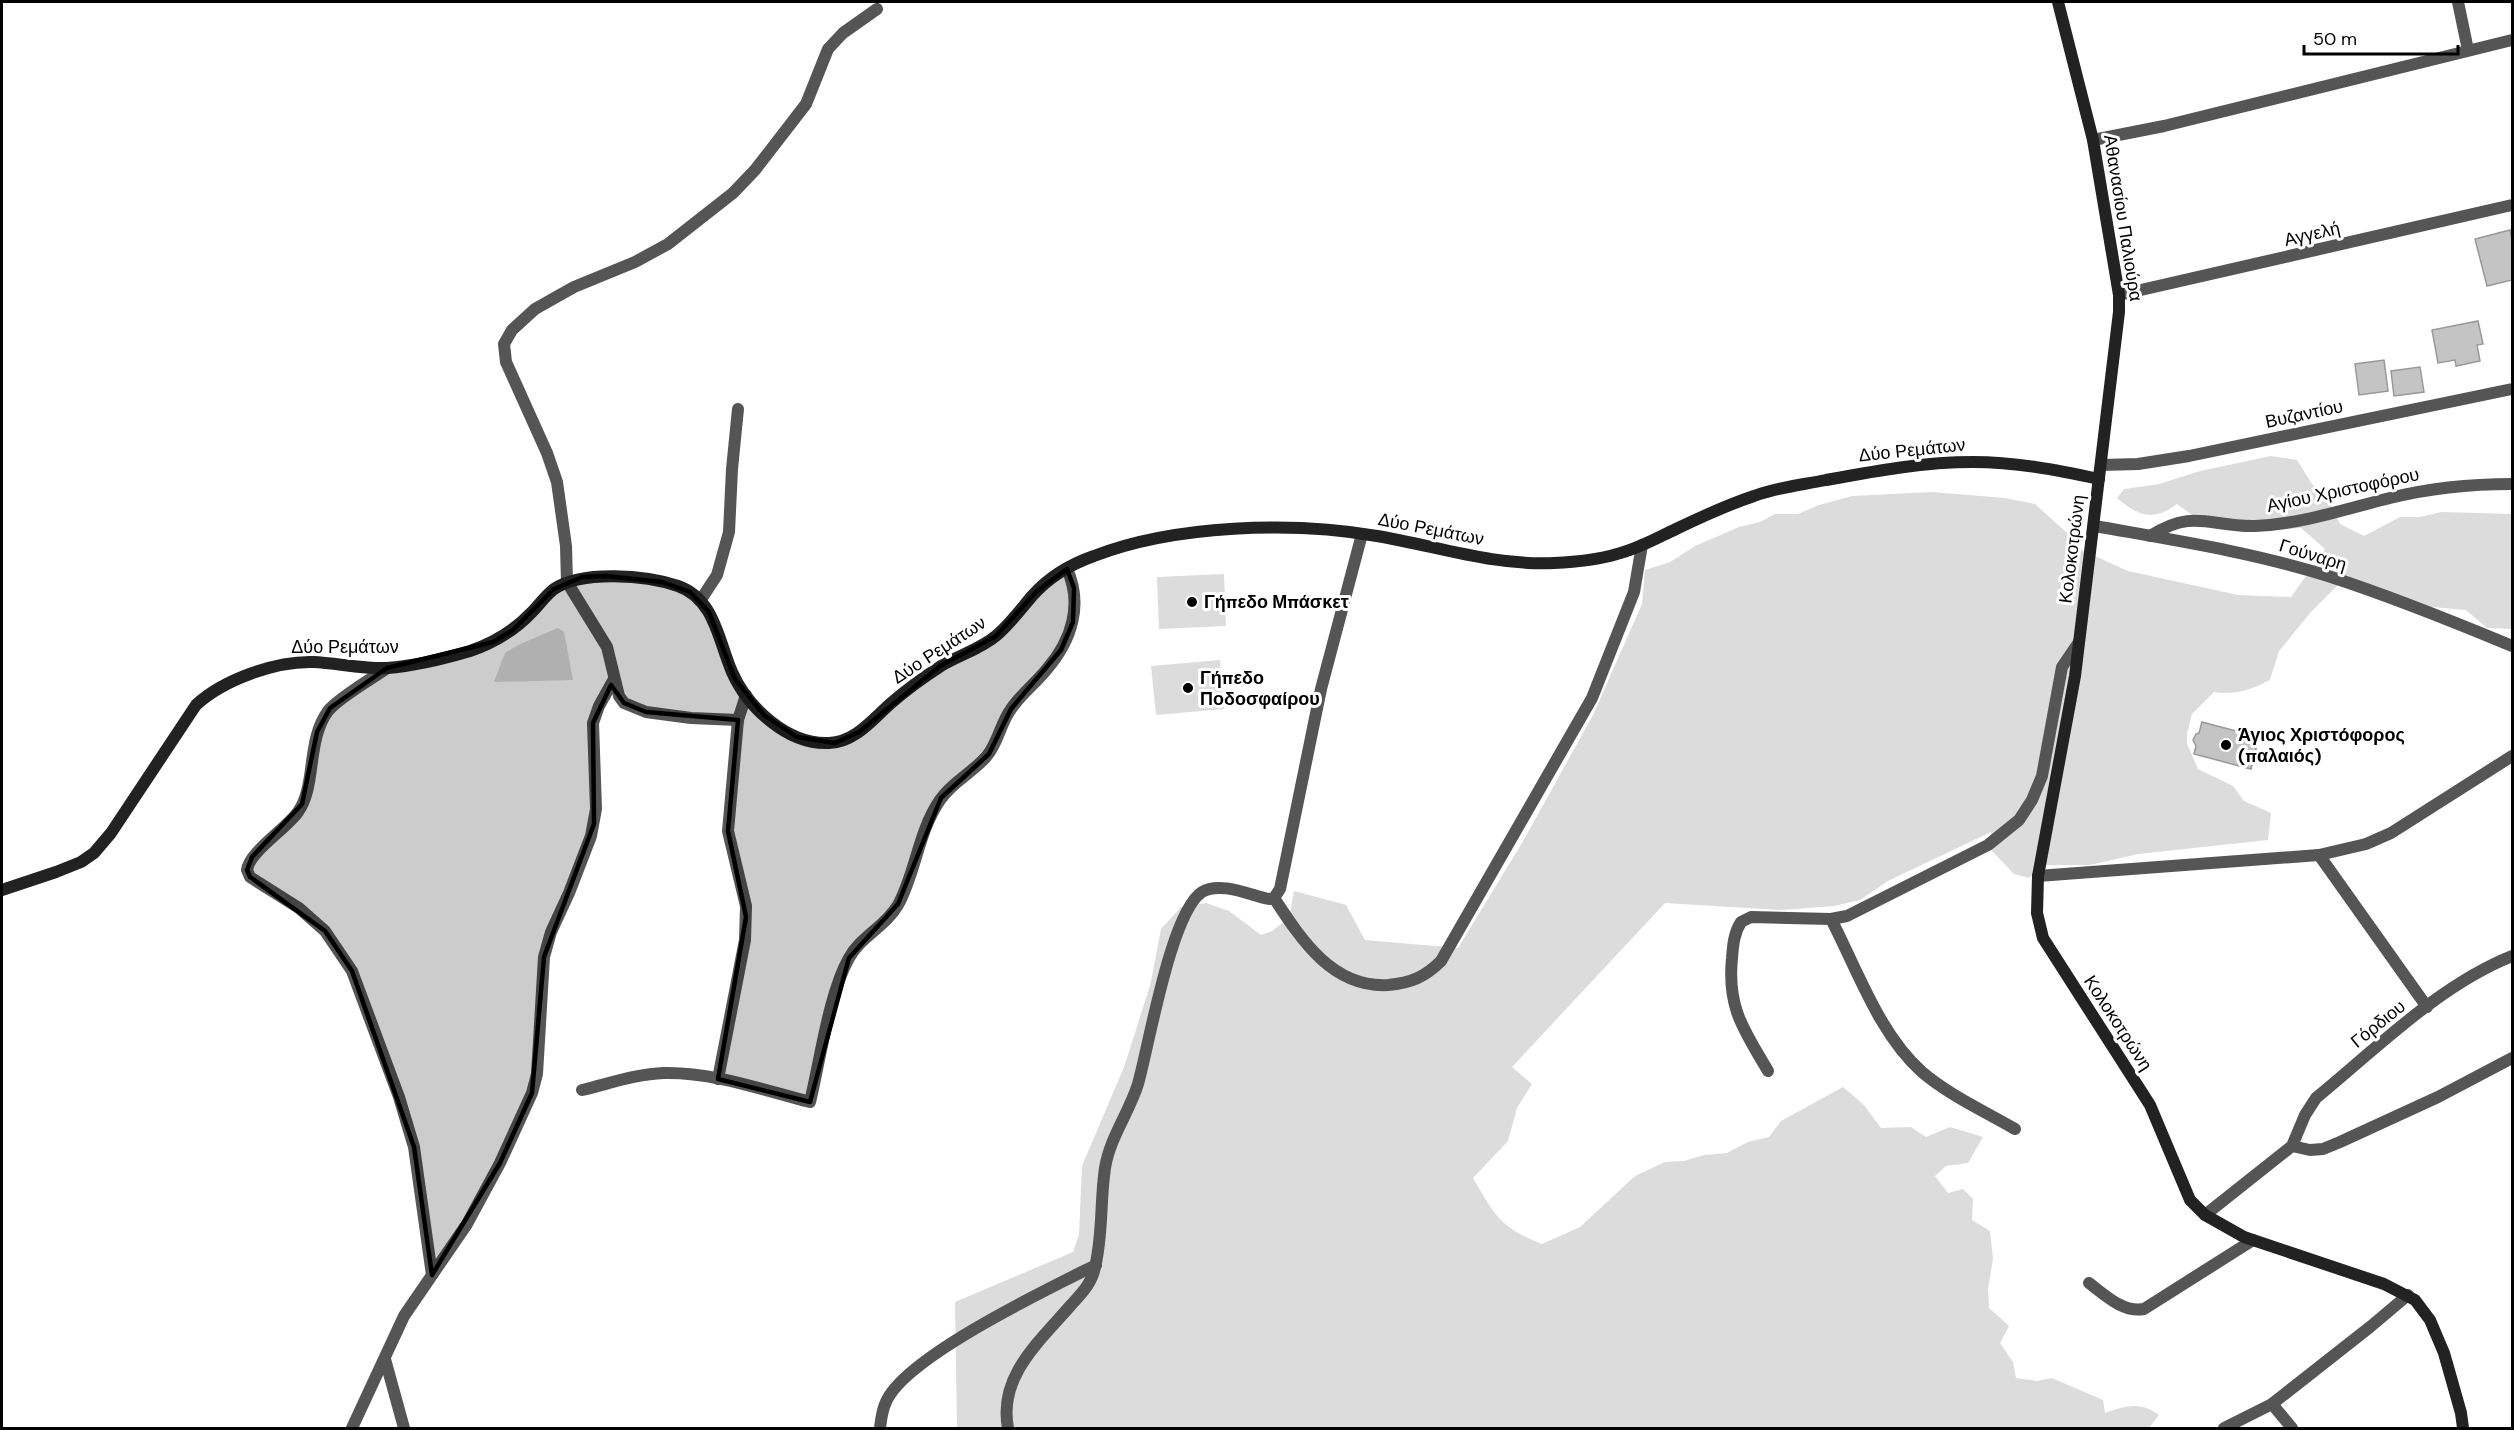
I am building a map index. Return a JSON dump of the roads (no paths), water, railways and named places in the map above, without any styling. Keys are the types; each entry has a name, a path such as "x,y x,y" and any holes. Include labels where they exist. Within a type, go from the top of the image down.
{"street":[{"name":"Αθανασίου Παλιούρα","path":"2058,2 2093,140 2119,295 2118,330 2099,479"},
{"path":"2458,2 2468,50"},
{"path":"738,720 691,718 639,710 624,702 619,696 607,647 567,582 566,546 557,482 547,453 506,362 504,352 506,336 535,309 574,287 635,262 668,244 733,193 755,170 806,104 828,49 843,33 878,9"},
{"path":"2093,140 2164,126 2512,40"},
{"name":"Αγγελή","path":"2119,295 2512,205"},
{"name":"Βυζαντίου","path":"2101,465 2138,464 2189,456 2512,389"},
{"path":"700,601 717,575 729,532 738,409"},
{"name":"Δύο Ρεμάτων","path":"2,890 81,862 94,853 111,833 177,731 204,698 270,667 286,664 306,662 387,668 415,664 473,650 513,630 549,594 567,582 598,576 662,582 683,588 700,601 713,619 732,673 746,695 769,720 797,737 828,743 844,740 859,732 906,691 940,666 996,636 1037,591 1067,569 1089,557 1117,548 1177,535 1264,528 1362,534 1489,559 1524,563 1591,559 1616,555 1642,545 1757,494 1894,468 1977,461 2054,469 2099,479"},
{"name":"Κολοκοτρώνη","path":"2099,479 2075,676 2038,876 2038,920 2049,948 2150,1105 2190,1200 2205,1215 2253,1240 2384,1284 2408,1295 2420,1305 2444,1353 2463,1428"},
{"name":"Αγίου Χριστοφόρου","path":"2150,536 2165,526 2181,520 2246,526 2276,525 2421,491 2484,484 2512,484"},
{"name":"Γούναρη","path":"2095,526 2244,554 2328,577 2512,646"},
{"path":"1274,898 1280,889 1321,689 1362,534"},
{"path":"1008,1428 1007,1398 1024,1358 1090,1282 1096,1265 1105,1167 1112,1140 1138,1085 1173,949 1184,917 1200,894 1209,890 1225,890 1274,898 1313,953 1351,979 1377,985 1404,984 1428,974 1441,961 1592,698 1634,592 1642,545"},
{"path":"582,1090 638,1076 664,1073 718,1079 810,1102 832,1009 849,958 857,946 887,921 898,904 931,815 941,798 989,754 1011,709 1047,670 1069,634 1076,599 1072,579 1067,569"},
{"path":"1768,1071 1743,1027 1734,1005 1730,978 1736,930 1741,922 1751,917 1831,920 1847,916 1866,909 1988,845 2019,820 2032,800 2042,776 2062,667 2079,642"},
{"path":"387,668 330,708 317,732 302,804 279,833 252,857 247,870 250,877 299,908 325,931 352,971 392,1076 414,1148 432,1275"},
{"path":"352,1428 404,1316 467,1224 489,1184 532,1093 537,1074 546,946 591,836 596,810 593,723 598,706 614,680"},
{"path":"718,1079 745,929 745,900 728,831 738,720 746,695"},
{"path":"2038,876 2319,855 2367,844 2391,833 2512,756"},
{"path":"2319,855 2427,1007"},
{"path":"1831,920 1881,1020 1906,1056 1942,1087 2015,1129"},
{"name":"Γόρδιου","path":"2205,1215 2292,1146 2305,1115 2316,1098 2427,1007 2466,979 2512,956"},
{"path":"2292,1146 2310,1150 2323,1149 2438,1097 2512,1058"},
{"path":"2089,1283 2123,1307 2144,1309 2253,1240"},
{"path":"880,1428 886,1400 908,1375 933,1354 1035,1296 1096,1265"},
{"path":"2223,1428 2272,1404 2408,1295"},
{"path":"385,1359 404,1428"},
{"path":"2272,1404 2292,1428"}],"place":[{"name":"Γήπεδο Μπάσκετ","path":"1192,602"},
{"name":"Γήπεδο Ποδοσφαίρου","path":"1188,688"},
{"name":"Άγιος Χριστόφορος (παλαιός)","path":"2226,745"}]}
